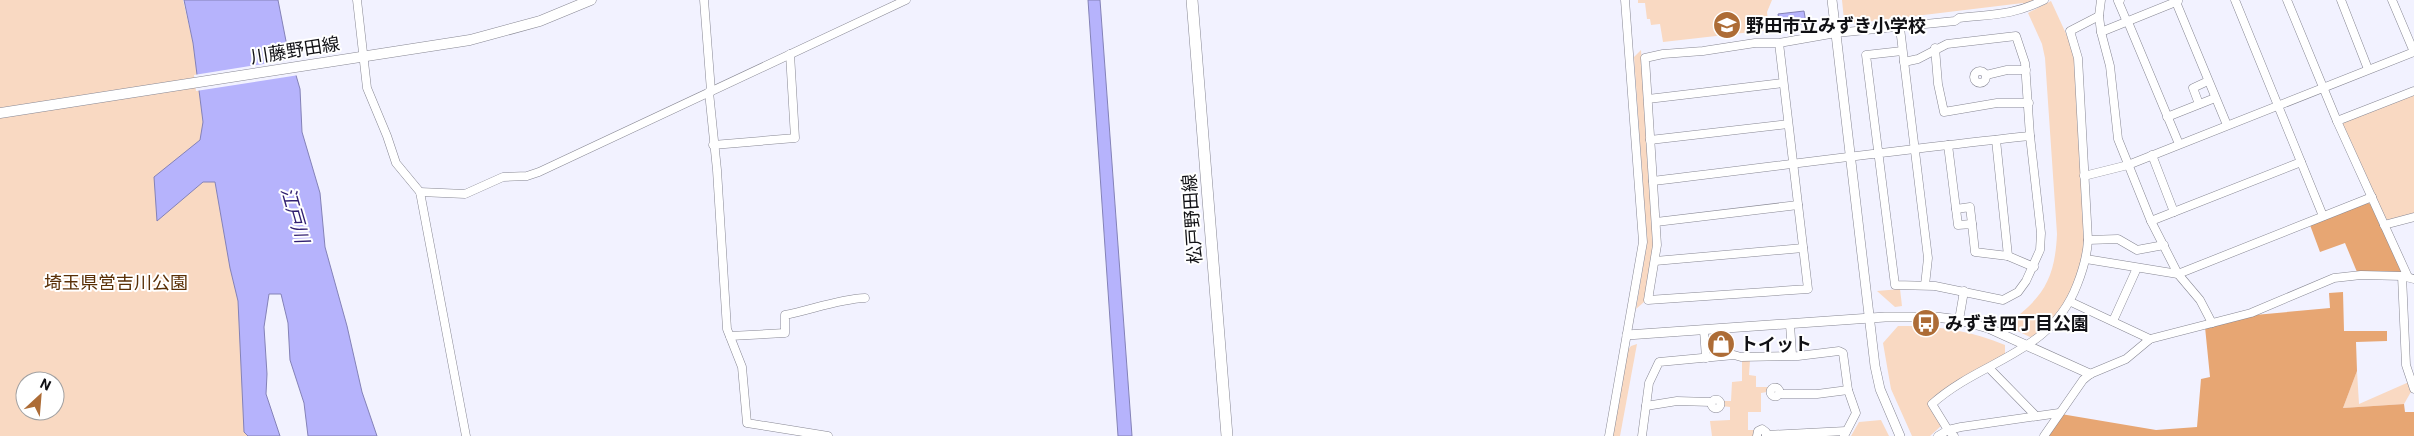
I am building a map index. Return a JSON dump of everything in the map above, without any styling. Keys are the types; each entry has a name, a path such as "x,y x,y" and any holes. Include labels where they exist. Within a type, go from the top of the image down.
{"main road":[{"name":"川藤野田線","path":"0,113 487,36 560,13 591,0"},
{"name":"松戸野田線","path":"1192,0 1227,436"}],"street":[{"path":"357,0 358,57 367,88 388,136 396,163 420,192 466,436"},
{"path":"704,0 727,329 743,374 746,423 828,436"},
{"path":"420,192 465,194 503,177 527,176 906,0"},
{"path":"1609,436 1643,242 1625,0"},
{"path":"1832,0 1880,389 1900,436"},
{"path":"1779,43 1808,289 1648,300 1657,245 1645,58 1663,54 1703,52 1755,43 1779,43 1836,33 1955,21 1959,18 2004,15 2026,9 2044,0"},
{"path":"2101,0 2101,32 2110,66 2118,139 2150,221 2178,274 2200,300 2212,323"},
{"path":"2120,0 2118,1 2179,144"},
{"path":"2235,0 2323,216"},
{"path":"2287,0 2337,121 2408,278 2406,365 2414,389"},
{"path":"2341,0 2368,69"},
{"path":"2084,176 2128,165 2414,52 2392,0"},
{"path":"2101,32 2178,1 2208,81 2227,125"},
{"path":"1954,436 1948,430 1932,404 1954,387 2028,346 2050,329 2071,302 2086,259 2088,240 2078,51 2070,31 2100,16"},
{"path":"1900,28 1928,258 1925,285"},
{"path":"1902,51 1866,55 1895,285 1925,285 1964,291 2002,300 2009,298 2026,281 2034,267 2040,250 2041,233 2030,136 2026,70 2016,36 1947,44 1935,48 1918,59 1904,62"},
{"path":"1935,48 1938,84 1944,112 1997,103 2029,102"},
{"path":"713,145 795,138 790,54"},
{"path":"1986,75 2007,70 2026,70"},
{"path":"2199,104 2193,88 2208,81"},
{"path":"1648,99 1783,83"},
{"path":"2337,121 2414,91"},
{"path":"2167,117 2216,98"},
{"path":"1650,140 1788,124"},
{"path":"1653,181 2030,136"},
{"path":"1996,140 2008,256"},
{"path":"1948,146 1958,225 1972,224"},
{"path":"2152,155 2174,212"},
{"path":"2150,221 2301,162"},
{"path":"2086,259 2178,274 2372,197"},
{"path":"1656,222 1798,205"},
{"path":"1956,209 1970,207 1976,252 2008,256 2034,267"},
{"path":"2384,225 2414,217"},
{"path":"2088,240 2118,239 2137,250 2164,245"},
{"path":"1655,261 1803,248"},
{"path":"2113,321 2137,268"},
{"path":"2044,436 2083,380 2090,374 2126,359 2150,339 2251,313 2334,278 2361,275 2408,278"},
{"path":"1959,320 1964,291"},
{"path":"730,336 785,333 784,315 807,312 848,298 865,298"},
{"path":"2071,302 2150,339"},
{"path":"1626,336 1911,316 1959,320 1988,328 2090,374"},
{"path":"1790,324 1792,355"},
{"path":"1704,330 1706,358"},
{"path":"1642,436 1650,383 1659,362 1839,351 1843,353 1848,390 1856,413 1845,434 1766,436 1765,430 1760,429 1757,432 1757,436"},
{"path":"1989,368 2036,416"},
{"path":"1779,394 1817,394 1848,390"},
{"path":"1646,406 1677,401 1711,402"},
{"path":"1938,436 1948,430 2059,412"}],"green space":[{"name":"埼玉県営吉川公園","path":"0,0 183,0 193,43 203,122 238,301 250,436 0,436"},
{"path":"1638,0 1772,0 1767,12 1769,30 1663,42 1660,24 1651,25 1650,19 1647,19 1645,3 1638,3"},
{"path":"1842,0 2037,0 2025,6 2023,3 1849,24 1844,20"},
{"path":"2051,1 2074,51 2085,239 2082,263 2063,308 2047,327 2030,337 2005,325 2029,306 2045,287 2050,276 2056,250 2057,234 2045,58 2042,44 2028,13"},
{"path":"1641,50 1654,245 1644,302 1636,309 1647,243 1634,57"},
{"path":"2414,93 2414,213 2388,220 2385,218 2342,124 2343,121"},
{"path":"1900,289 1902,306 1895,307 1877,291"},
{"path":"1898,326 1926,326 1965,332 2005,345 2005,354 1965,376 1928,403 1941,426 1930,436 1912,436 1891,389 1883,343"},
{"path":"1637,344 1620,436 1612,436 1627,351 1631,346"},
{"path":"1742,360 1750,360 1749,375 1756,376 1756,387 1768,387 1767,392 1761,393 1761,412 1748,412 1748,430 1755,430 1754,436 1712,436 1710,421 1730,420 1730,407 1722,406 1722,401 1731,401 1732,382 1742,381"},
{"path":"2357,371 2359,404 2409,382 2412,390 2404,404 2343,408"},
{"path":"1881,420 1889,436 1851,436 1859,422"}],"shaded area":[{"path":"2368,203 2371,204 2401,271 2400,274 2357,272 2345,243 2320,252 2310,225"},
{"path":"2343,292 2344,331 2387,331 2387,341 2356,342 2357,371 2343,408 2404,404 2405,412 2414,412 2414,436 2047,436 2061,414 2156,430 2197,427 2201,379 2210,377 2205,327 2255,315 2330,308 2329,293"}],"water":[{"name":"江戸川","path":"184,0 278,0 286,41 300,89 302,132 320,193 325,247 347,326 362,392 377,436 308,436 304,403 290,360 288,323 281,294 269,294 264,327 267,374 266,394 280,436 248,436 244,432 238,301 230,268 215,182 203,182 157,221 154,177 200,140 203,122 193,43"},
{"path":"1088,0 1100,0 1132,436 1118,436"},
{"path":"1804,11 1806,23 1780,27 1778,14"}],"pier":[{"path":"294,59 299,75 196,91 194,75"}],"place":[{"name":"野田市立みずき小学校","path":"1727,25"},
{"name":"みずき四丁目公園","path":"1926,323"},
{"name":"トイット","path":"1721,344"}]}
